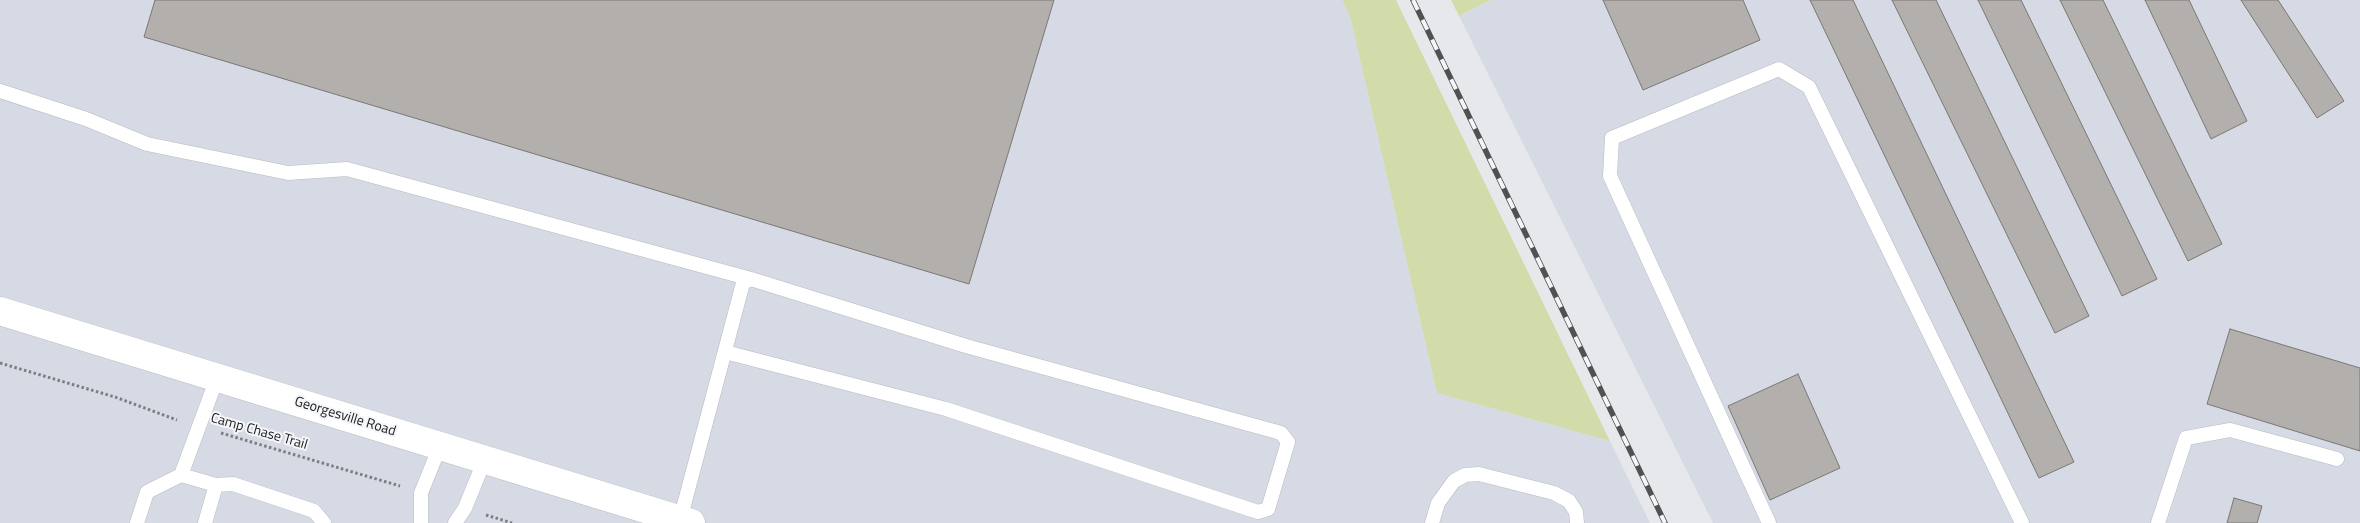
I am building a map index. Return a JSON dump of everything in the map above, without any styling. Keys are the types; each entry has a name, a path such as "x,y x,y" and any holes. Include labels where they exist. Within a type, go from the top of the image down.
{"main road":[{"name":"Georgesville Road","path":"0,311 686,521"}],"lane":[{"path":"1769,523 1610,176 1612,138 1779,70 1809,87 2022,523"},
{"path":"0,91 86,119 147,144 288,173 347,169 751,279 966,346 1281,433 1288,442 1268,509 1258,512 946,409 725,352"},
{"path":"686,521 743,283 751,279"},
{"path":"137,523 147,492 181,475 218,378"},
{"path":"2158,523 2186,438 2230,430 2337,460"},
{"path":"421,523 421,493 440,446"},
{"path":"455,523 466,508 485,459"},
{"path":"1432,523 1438,503 1454,481 1465,475 1479,474 1554,493 1569,501 1576,512 1577,523"},
{"path":"181,475 216,485 233,484 314,511 324,523"},
{"path":"205,523 216,485"}],"path":[{"name":"Camp Chase Trail","path":"0,363 421,493"},
{"path":"466,508 512,523"}],"shaded area":[{"path":"0,0 1342,0 1350,16 1437,393 1610,441 1650,523 0,523"},
{"path":"1491,0 2360,0 2360,523 1713,523 1459,16"}],"green space":[{"path":"1342,0 1396,0 1610,441 1437,393 1350,16"},
{"path":"1451,0 1491,0 1459,16"}],"building":[{"path":"155,0 1054,0 969,284 144,37"},
{"path":"1603,0 1743,0 1760,40 1643,90"},
{"path":"1810,0 1853,0 2074,462 2039,478"},
{"path":"1892,0 1936,0 2089,316 2055,333"},
{"path":"1978,0 2021,0 2157,279 2122,296"},
{"path":"2060,0 2103,0 2222,244 2188,261"},
{"path":"2145,0 2189,0 2247,121 2211,139"},
{"path":"2241,0 2278,0 2344,101 2317,118"},
{"path":"2230,329 2360,368 2360,451 2207,404"},
{"path":"1798,374 1840,468 1770,500 1728,406"},
{"path":"2234,498 2262,506 2257,523 2227,523"}],"railway":[{"path":"1413,0 1665,523"}]}
